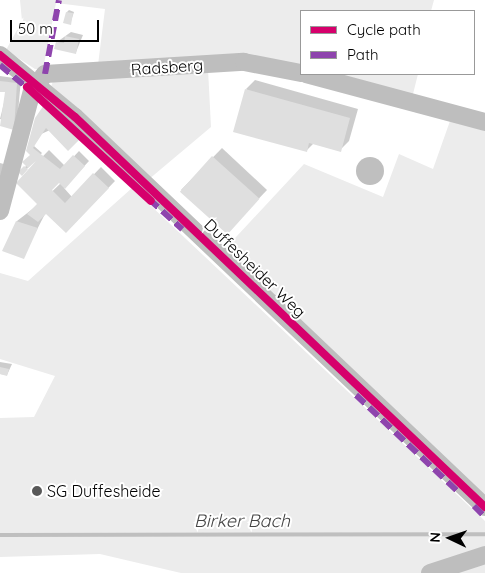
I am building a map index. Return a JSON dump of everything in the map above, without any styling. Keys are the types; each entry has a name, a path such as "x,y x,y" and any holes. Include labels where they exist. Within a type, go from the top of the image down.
{"street":[{"name":"Duffesheider Weg","path":"0,55 36,83 485,507"},
{"name":"Radsberg","path":"36,83 45,74 64,72 244,62 300,73"},
{"path":"310,75 485,122"},
{"path":"0,211 36,83"},
{"path":"430,573 485,555"}],"shaded area":[{"path":"20,0 434,0 431,10 300,10 300,66 98,65 105,9 56,3 43,69 35,69 6,50 22,21"},
{"path":"208,69 211,127 148,180 51,87 54,78"},
{"path":"332,75 418,75 412,98"},
{"path":"450,121 485,127 485,498 224,250 304,164 383,197 399,154 433,169"},
{"path":"370,157 380,161 384,171 380,181 370,185 360,181 356,171 360,161"},
{"path":"132,188 485,521 485,573 181,573 100,554 0,557 0,418 34,417 55,376 0,359 0,273 28,281"}],"building":[{"path":"66,12 73,13 71,25 63,23"},
{"path":"65,36 79,39 76,54 54,49 56,42 64,43"},
{"path":"0,81 17,83 14,130 0,126 5,92 0,92"},
{"path":"245,89 350,118 341,152 309,143 307,152 233,132"},
{"path":"44,105 80,139 68,151 46,128 33,148 60,169 73,155 85,166 65,189 59,183 52,190 65,203 93,173 109,188 66,233 46,214 38,222 27,214 37,204 16,183 36,161 28,168 22,162 30,155 26,151 35,118"},
{"path":"212,156 260,199 227,234 180,192"},
{"path":"24,166 28,169 22,176 18,172"},
{"path":"16,221 38,228 24,259 2,251"},
{"path":"0,367 9,369 7,376 0,374"}],"waterway":[{"name":"Birker Bach","path":"0,535 485,534"}],"marked path":[{"path":"45,74 59,0"},
{"path":"0,65 29,89"},
{"path":"149,199 182,229"},
{"path":"356,395 457,491"},
{"path":"474,506 485,517"}],"cycle path":[{"path":"0,55 75,117 485,507"},
{"path":"27,87 151,201"}],"place":[{"name":"SG Duffesheide","path":"37,491"}]}
